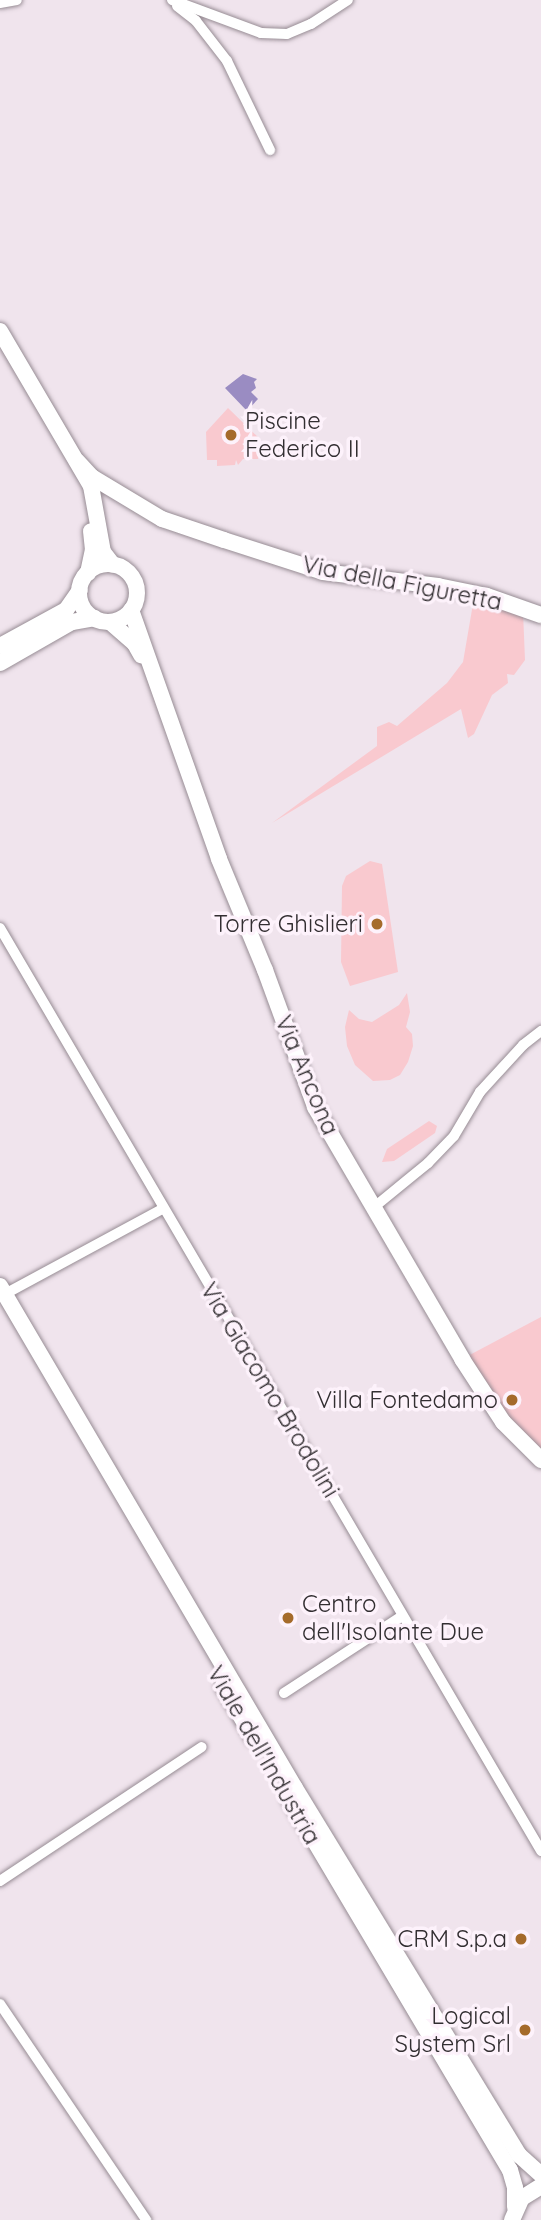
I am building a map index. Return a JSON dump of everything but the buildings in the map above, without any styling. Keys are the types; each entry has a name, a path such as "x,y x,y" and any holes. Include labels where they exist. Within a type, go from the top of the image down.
{"main road":[{"name":"Via Ancona","path":"0,331 91,486 103,552 113,565 125,570 134,580 137,593 131,610 316,1107 373,1208 503,1422 541,1460"},
{"path":"0,348 81,488 89,515 93,550 88,573 66,610 0,646"},
{"name":"Via della Figuretta","path":"77,461 92,477 162,519 224,540 323,572 438,586 487,596 541,614"},
{"path":"88,573 99,566 113,565"},
{"name":"Via Ancona","path":"80,590 83,607 135,644 160,691"},
{"path":"0,663 72,622 122,618 131,610"},
{"name":"Viale dell'Industria","path":"2,1296 519,2155 541,2175"},
{"name":"Viale dell'Industria","path":"2,1296 510,2170 515,2188 513,2214"},
{"path":"513,2214 531,2190 541,2186"}],"street":[{"path":"0,3 17,0"},
{"path":"171,0 261,33 287,34 311,24 348,0"},
{"path":"171,0 196,21 227,61 270,150"},
{"name":"Via Giacomo Brodolini","path":"0,928 162,1209 540,1849"},
{"path":"373,1208 437,1154 454,1136 480,1092 523,1045 541,1031"},
{"path":"2,1296 162,1209"},
{"path":"284,1693 402,1616"},
{"path":"0,1881 202,1747"},
{"path":"0,2004 146,2220"}],"shaded area":[{"path":"243,374 257,379 254,382 256,388 251,392 258,399 247,411 225,388"},
{"name":"Piscine Federico II","path":"228,408 260,439 258,459 243,459 238,465 236,460 235,465 217,466 217,460 207,460 206,432"},
{"path":"474,598 523,611 525,660 514,675 507,674 508,683 492,695 474,734 468,738 461,709 272,823 377,746 377,727 389,722 397,726 447,683 463,662"},
{"path":"370,861 382,864 398,972 350,986 341,962 342,886 346,876"},
{"path":"407,993 410,1012 406,1027 412,1034 413,1046 408,1062 400,1075 390,1080 373,1081 355,1065 347,1046 345,1027 349,1010 359,1019 372,1022 399,1005"},
{"path":"429,1121 437,1126 435,1133 394,1161 382,1162 387,1149"},
{"path":"541,1317 541,1449 508,1417 464,1358"}],"place":[{"name":"Piscine Federico II","path":"231,435"},
{"name":"Torre Ghislieri","path":"377,924"},
{"name":"Villa Fontedamo","path":"512,1400"},
{"name":"Centro dell'Isolante Due","path":"288,1618"},
{"name":"CRM S.p.a","path":"521,1939"},
{"name":"Logical System Srl","path":"525,2030"}]}
